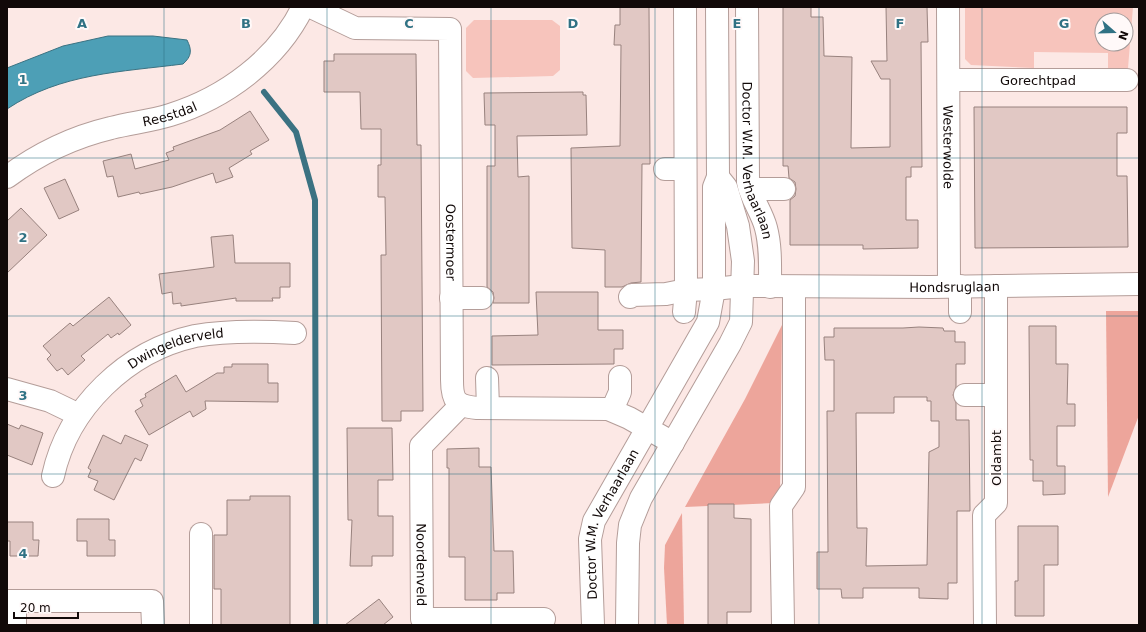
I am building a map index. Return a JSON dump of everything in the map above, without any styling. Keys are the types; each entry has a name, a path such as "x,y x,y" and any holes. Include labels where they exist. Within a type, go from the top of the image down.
{"street":[{"name":"Reestdal","path":"7,177 43,153 77,138 111,128 149,121 195,106 214,97 241,79 271,53 288,34 303,7"},
{"name":"Oostermoer","path":"311,7 355,28 364,29 453,21 451,298 452,393 456,402 461,405"},
{"path":"684,312 686,290 675,169 685,7"},
{"name":"Doctor W.M. Verhaarlaan","path":"593,625 590,539 592,526 596,516 708,322 714,290 714,187 718,177 717,7"},
{"name":"Doctor W.M. Verhaarlaan","path":"747,7 748,173 750,189 760,212 768,237 770,256 770,287"},
{"name":"Westerwolde","path":"948,7 955,286 960,312"},
{"name":"Gorechtpad","path":"949,80 1128,80"},
{"name":"Doctor W.M. Verhaarlaan","path":"627,625 627,553 630,525 641,498 738,329 742,316 743,261 739,231 726,187 718,177"},
{"path":"750,189 784,189"},
{"name":"Hondsruglaan","path":"770,287 1139,284"},
{"path":"630,297 632,294 666,294 686,290 714,290 742,286 770,287"},
{"name":"Oldambt","path":"986,625 984,515 996,503 996,286"},
{"path":"782,625 781,506 794,487 794,287"},
{"path":"451,298 482,298"},
{"name":"Dwingelderveld","path":"54,476 64,444 79,415 90,400 113,377 139,359 168,345 194,337 215,333 242,332 289,325"},
{"path":"612,410 620,392 620,377"},
{"path":"487,378 488,408"},
{"path":"7,389 50,401 79,415"},
{"path":"964,396 996,395"},
{"path":"461,405 488,408 600,408 612,410 673,443"},
{"name":"Noordenveld","path":"461,405 421,446 422,619 544,619"},
{"path":"201,534 201,625"},
{"path":"15,625 11,601 152,601 153,625"}],"shaded area":[{"path":"965,7 1133,7 1133,12 1094,12 1094,52 1129,52 1128,68 1108,68 1108,53 1034,52 1034,68 971,65 965,59"},
{"path":"474,20 552,20 560,26 560,70 553,76 473,78 466,71 466,28"},
{"path":"1106,311 1139,311 1139,415 1108,497"},
{"path":"782,325 780,491 773,503 685,507 745,399"},
{"path":"682,513 684,625 667,625 664,568 665,545"}],"water":[{"path":"108,36 153,36 187,40 190,47 190,56 183,64 114,72 70,81 28,97 7,109 7,68 63,46"}],"building":[{"path":"620,7 649,7 650,164 642,164 641,282 631,283 622,287 605,287 605,250 572,248 571,148 620,146 621,45 614,45 615,25 620,25"},
{"path":"783,7 811,7 811,17 823,17 824,56 852,57 851,148 890,147 890,79 881,79 871,61 887,61 886,7 927,7 928,42 921,42 922,167 911,167 911,177 906,177 906,220 918,220 918,248 863,249 863,245 790,245 790,200 795,196 796,189 795,182 789,178 788,166 783,166"},
{"path":"334,54 416,54 417,145 421,145 423,411 401,411 401,421 382,421 381,255 386,255 385,197 378,197 378,165 381,165 381,129 361,129 360,92 324,92 324,61 334,61"},
{"path":"583,92 583,95 586,95 587,135 517,136 518,177 529,176 529,303 493,303 493,292 487,287 487,166 495,166 495,125 485,125 484,93"},
{"path":"974,107 1127,107 1127,133 1117,133 1117,176 1127,176 1128,247 975,248"},
{"path":"250,111 269,140 250,151 252,154 229,168 233,177 216,183 213,173 172,187 118,197 113,176 107,177 103,161 131,154 135,169 169,160 166,153 174,150 173,147 220,130"},
{"path":"65,179 79,210 59,219 44,188"},
{"path":"21,208 47,235 7,273 7,221"},
{"path":"233,235 235,263 290,263 290,287 280,287 280,298 272,298 273,301 236,301 236,298 181,306 181,303 173,304 172,292 162,294 159,274 214,267 211,237"},
{"path":"536,292 598,292 598,330 623,330 623,349 614,349 614,364 492,365 492,336 538,335"},
{"path":"109,297 131,325 119,335 118,333 111,338 108,334 81,356 85,360 68,375 62,368 57,371 47,359 51,355 43,346 70,323 73,326"},
{"path":"1029,326 1056,326 1056,364 1068,364 1067,404 1075,404 1075,426 1057,426 1057,466 1065,466 1065,494 1043,495 1043,481 1033,481 1033,460 1030,460"},
{"path":"834,328 943,328 944,331 955,331 955,342 965,342 965,364 956,364 956,387 953,395 956,403 956,420 969,420 970,511 957,511 957,583 948,583 948,599 919,598 919,588 863,588 863,598 842,598 841,589 817,589 817,552 828,552 827,411 834,411 834,360 825,360 824,337 834,337","holes":["894,397 927,397 927,401 931,401 931,421 939,421 939,447 929,452 927,565 866,566 867,528 857,528 856,413 894,413"]},
{"path":"232,364 268,364 268,383 278,383 278,402 205,401 206,409 193,417 190,411 149,435 135,411 143,406 140,400 146,397 145,394 176,375 186,392 217,373 224,373 224,367 232,367"},
{"path":"7,424 19,429 21,425 43,433 32,465 7,455"},
{"path":"347,428 392,428 393,480 378,480 378,516 393,516 393,556 372,556 372,566 350,566 352,520 348,520"},
{"path":"103,435 121,444 125,435 148,445 141,461 135,458 114,500 94,490 98,481 88,477 91,470 88,468"},
{"path":"479,448 479,467 491,467 494,551 513,551 514,593 497,593 497,600 465,600 465,557 449,557 449,468 447,468 447,449"},
{"path":"250,496 290,496 290,625 221,625 221,589 214,589 214,535 227,535 227,500 250,500"},
{"path":"708,504 734,504 734,518 751,519 751,612 727,612 727,625 708,625"},
{"path":"77,519 109,519 109,540 115,540 115,556 87,556 87,541 77,541"},
{"path":"7,522 33,522 33,540 39,540 38,556 10,556 10,541 7,541"},
{"path":"1018,526 1058,526 1058,565 1044,565 1044,616 1015,616 1015,581 1018,581"},
{"path":"379,599 393,617 383,625 345,625"}],"waterway":[{"path":"264,92 296,132 315,200 316,625"}]}
